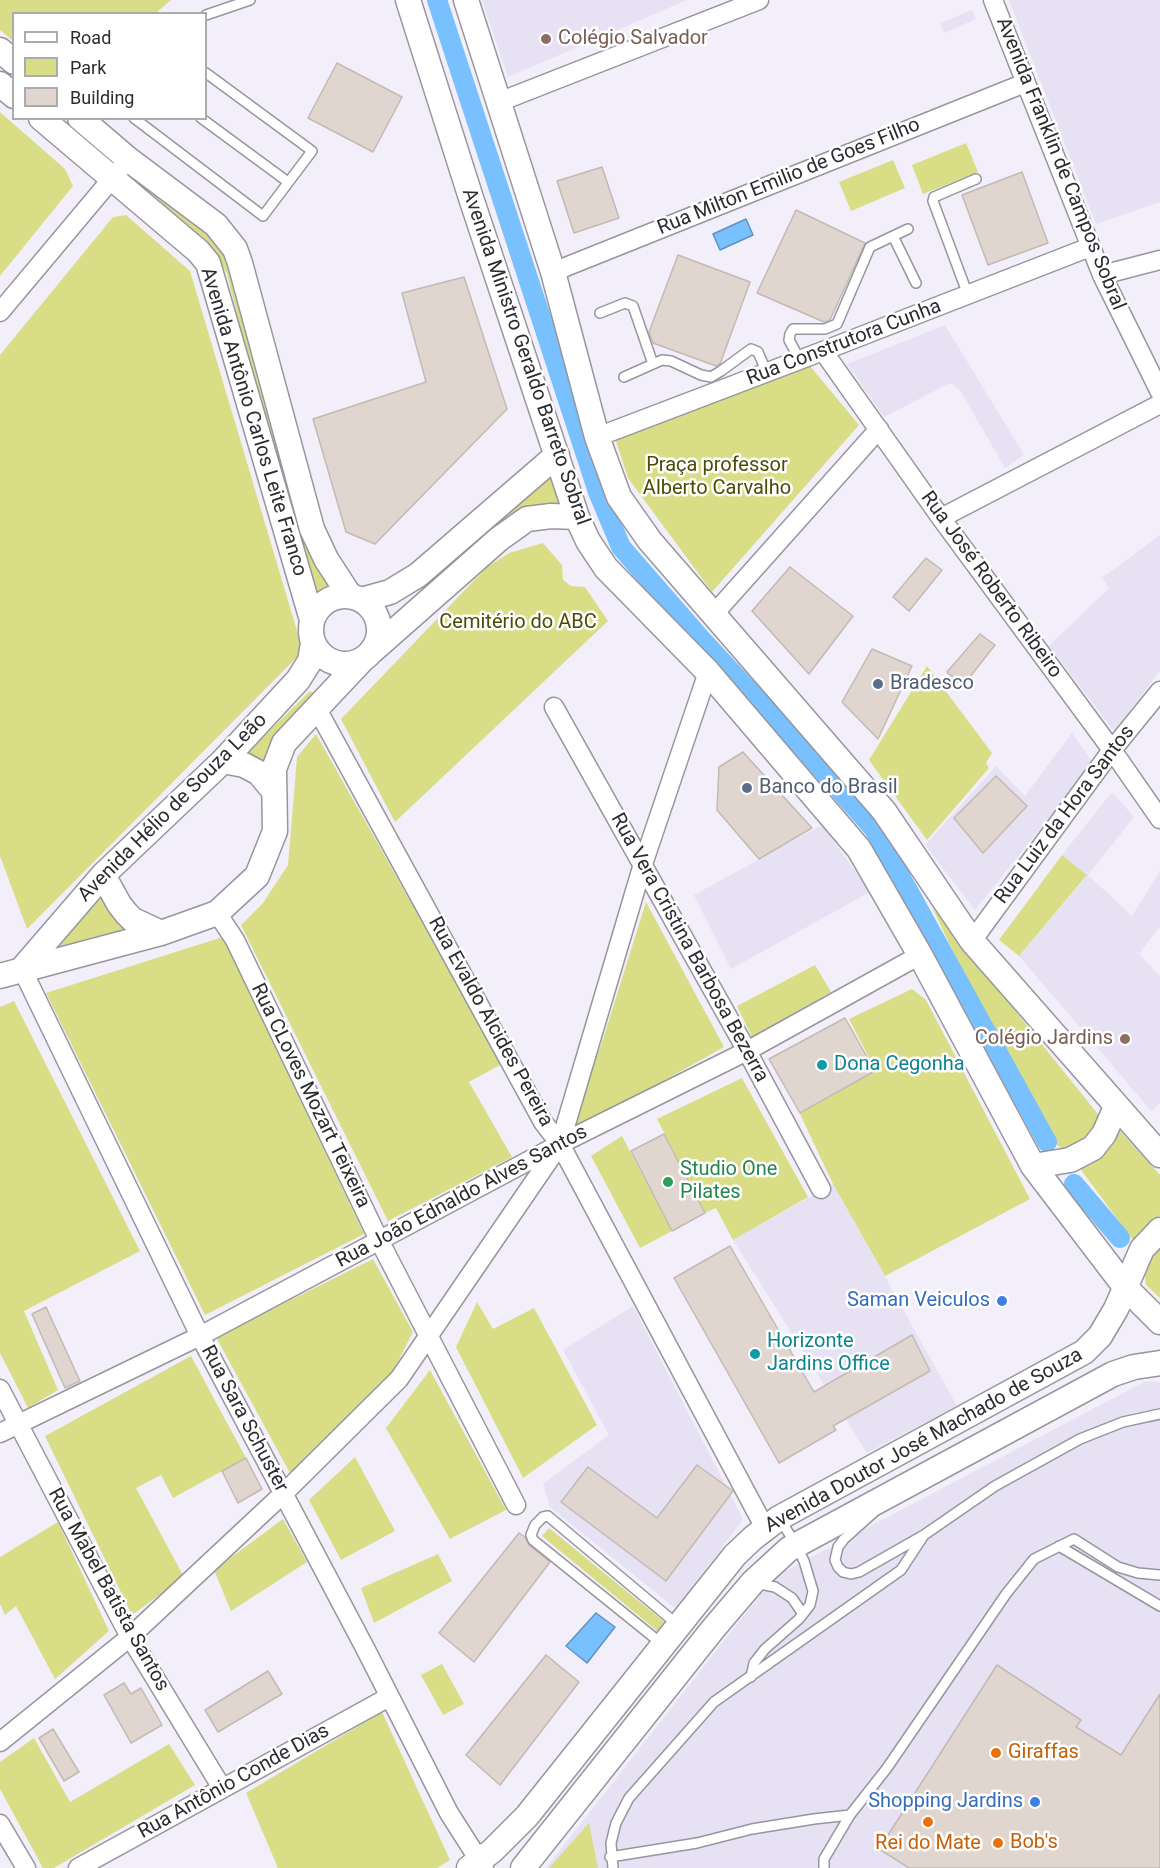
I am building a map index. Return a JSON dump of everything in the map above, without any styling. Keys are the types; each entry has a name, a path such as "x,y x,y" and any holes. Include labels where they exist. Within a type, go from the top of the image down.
{"street":[{"name":"Avenida Ministro Geraldo Barreto Sobral","path":"408,0 577,517 588,541 606,568 708,672 859,849 920,955 1033,1166 1126,1288 1160,1322"},
{"path":"466,0 553,272 597,437 619,497 632,518 713,615 884,811 972,941 1160,1155"},
{"path":"499,102 759,0"},
{"name":"Avenida Franklin de Campos Sobral","path":"993,0 1090,247 1160,392"},
{"path":"0,50 12,60"},
{"name":"Rua Milton Emilio de Goes Filho","path":"553,272 1025,83"},
{"path":"0,84 12,94"},
{"name":"Avenida Antônio Carlos Leite Franco","path":"42,120 198,251 208,263 313,631"},
{"name":"Avenida Antônio Carlos Leite Franco","path":"82,120 128,159 216,225 235,249 312,529 320,549 355,598 370,607 376,617 379,629 377,640 367,655"},
{"path":"0,312 128,159"},
{"name":"Rua Construtora Cunha","path":"597,437 1090,247"},
{"path":"1102,275 1160,260"},
{"name":"Rua José Roberto Ribeiro","path":"823,351 941,518 1160,819"},
{"path":"941,518 1160,404"},
{"path":"713,615 879,429"},
{"path":"367,655 352,664 340,664 320,653 313,631 318,609 327,601 338,596 355,598 390,592 418,575 557,455"},
{"name":"Avenida Hélio de Souza Leão","path":"11,972 161,933 217,913 257,876 275,831 274,769 284,743 316,707 367,655 499,539 527,519 551,516 577,517"},
{"name":"Avenida Hélio de Souza Leão","path":"11,972 103,875 223,761 298,680 310,661 313,631"},
{"path":"0,1742 130,1637 284,1493 399,1378 560,1144 643,864 708,672"},
{"name":"Rua Luiz da Hora Santos","path":"972,941 1112,750 1160,691"},
{"name":"Rua Evaldo Alcides Pereira","path":"316,707 543,1122 560,1144 772,1523"},
{"name":"Rua Vera Cristina Barbosa Bezerra","path":"555,707 747,1051 821,1189"},
{"path":"223,761 244,765 259,773 273,790"},
{"path":"103,875 118,904 126,913 133,920 161,933"},
{"name":"Rua CLoves Mozart Teixeira","path":"217,913 235,940 379,1240 516,1505"},
{"name":"Rua João Ednaldo Alves Santos","path":"0,1433 200,1336 560,1144 747,1051 920,955"},
{"name":"Rua Sara Schuster","path":"11,972 478,1866"},
{"path":"1033,1166 1070,1160 1093,1148 1108,1127 1116,1107"},
{"name":"Avenida Doutor José Machado de Souza","path":"478,1866 527,1816 665,1646 735,1555 772,1523 1084,1353 1100,1336 1126,1288 1142,1249 1160,1230"},
{"name":"Avenida Doutor José Machado de Souza","path":"523,1868 713,1629 753,1582 786,1551 1113,1374 1134,1367 1160,1364"},
{"name":"Rua Mabel Batista Santos","path":"0,1389 130,1637 222,1788"},
{"name":"Rua Antônio Conde Dias","path":"78,1868 389,1697"},
{"path":"0,1824 26,1868"}],"lane":[{"path":"207,15 250,0"},
{"path":"137,120 263,216 312,151 207,74"},
{"path":"204,120 288,182"},
{"path":"968,295 933,201 934,197 976,179"},
{"path":"800,360 789,340 793,329 825,329 837,324 870,247 908,229"},
{"path":"893,236 916,283"},
{"path":"600,313 625,303 633,306 653,364"},
{"path":"624,377 666,360 711,377 751,349 758,352 766,373"},
{"path":"892,1494 838,1547 835,1560 843,1572 851,1574 859,1572 924,1535 995,1486 1080,1439 1123,1422 1160,1414"},
{"path":"665,1646 533,1540 531,1535 535,1525 543,1517 548,1516 680,1627"},
{"path":"751,1677 754,1663 765,1649 803,1614 810,1605 813,1592 804,1561 796,1545 772,1523"},
{"path":"612,1868 611,1843 616,1823 629,1798 714,1702 901,1570 924,1535"},
{"path":"824,1868 824,1859 850,1815 887,1768 1006,1594 1034,1558 1074,1539 1118,1567 1138,1573 1160,1575"},
{"path":"1059,1546 1160,1606"},
{"path":"753,1582 775,1587 792,1598 803,1614"},
{"path":"610,1857 697,1842 762,1827 850,1815"}],"shaded area":[{"name":"Colégio Salvador","path":"482,0 687,0 508,77"},
{"path":"1009,0 1160,0 1160,202 1096,224"},
{"path":"972,10 976,19 944,33 940,23"},
{"path":"945,325 1024,455 1005,468 960,390 950,383 884,417 847,364"},
{"path":"1160,535 1160,671 1114,731 1049,646 1109,588 1102,578"},
{"path":"1072,733 1093,763 975,910 925,845 996,766 1025,796"},
{"name":"Colégio Jardins","path":"1112,792 1134,817 1088,875 1132,916 1160,871 1160,926 1139,954 1160,976 1160,1102 1152,1112 1019,956 1087,876 1062,855"},
{"path":"822,825 870,892 731,969 694,895"},
{"path":"833,1184 957,1406 867,1453 733,1240"},
{"path":"633,1306 743,1519 676,1609 550,1507 543,1484 609,1435 563,1350"},
{"name":"Shopping Jardins","path":"1146,1381 1160,1382 1160,1868 546,1868 774,1577"}],"green space":[{"path":"0,0 171,0 157,12 12,12 12,40 0,30"},
{"path":"0,112 65,169 73,186 0,276"},
{"path":"966,143 978,172 923,194 912,165"},
{"path":"893,160 905,188 851,211 839,182"},
{"path":"144,178 229,249 343,589 315,607 266,432 227,274 212,248 203,238 136,190"},
{"path":"126,215 190,271 303,651 27,929 0,856 0,355 113,217"},
{"name":"Praça professor Alberto Carvalho","path":"810,366 859,425 712,592 628,478 615,438"},
{"path":"555,463 567,503 516,511 474,547 395,627 389,620"},
{"name":"Cemitério do ABC","path":"543,543 562,565 563,580 571,586 585,587 608,621 395,822 341,719 487,567 509,553"},
{"path":"927,666 992,753 986,763 989,768 927,840 869,760"},
{"path":"310,691 318,695 265,770 244,756"},
{"path":"316,734 502,1064 469,1082 512,1157 388,1221 241,925 263,903 288,865 297,757"},
{"path":"1062,855 1087,875 1019,956 999,940"},
{"path":"100,889 102,901 121,923 140,933 39,951"},
{"path":"646,902 724,1047 579,1128 573,1124 603,1039"},
{"path":"932,907 1105,1123 1103,1133 1068,1152 1058,1146 982,1014"},
{"path":"223,937 364,1234 205,1315 46,993"},
{"path":"815,965 831,992 752,1037 737,1006"},
{"path":"912,989 926,1000 1030,1199 885,1276 833,1184 800,1114 876,1071 849,1019"},
{"path":"14,1001 140,1251 24,1311 58,1390 28,1408 0,1353 0,1007"},
{"path":"742,1078 808,1197 733,1240 716,1208 705,1213 657,1119"},
{"path":"1119,1130 1160,1175 1160,1215 1135,1243 1076,1163 1095,1156"},
{"path":"622,1136 672,1231 640,1248 591,1156"},
{"path":"1160,1244 1160,1298 1146,1285 1144,1267"},
{"path":"373,1259 413,1332 393,1371 290,1473 216,1337"},
{"path":"477,1302 493,1329 534,1308 597,1425 523,1478 456,1347"},
{"path":"191,1356 246,1458 173,1498 161,1475 136,1488 184,1577 132,1615 45,1436"},
{"path":"430,1370 506,1510 450,1539 386,1428"},
{"path":"355,1457 395,1531 341,1560 309,1500"},
{"path":"283,1519 307,1562 231,1611 214,1570"},
{"path":"58,1522 109,1631 55,1679 16,1606 5,1615 0,1604 0,1557"},
{"path":"549,1528 668,1625 661,1634 542,1536"},
{"path":"438,1554 452,1581 374,1623 361,1588"},
{"path":"442,1664 464,1704 443,1715 421,1675"},
{"path":"382,1712 450,1860 437,1868 278,1868 246,1793"},
{"path":"34,1738 70,1802 169,1744 195,1785 54,1868 43,1868 0,1789 0,1762"},
{"path":"589,1823 598,1868 549,1868"}],"water":[{"path":"746,219 753,235 720,250 713,234"},
{"path":"596,1613 615,1627 587,1663 566,1646"}],"building":[{"path":"337,63 402,97 373,152 308,118"},
{"path":"602,167 619,218 574,233 557,181"},
{"path":"1022,172 1048,243 988,265 962,195"},
{"path":"796,210 865,243 830,320 824,322 757,293"},
{"path":"678,255 750,282 720,364 716,366 653,343 649,332"},
{"path":"464,277 507,409 375,544 346,532 313,419 426,382 402,293"},
{"path":"926,558 942,570 909,611 893,597"},
{"path":"790,567 853,616 809,674 752,611"},
{"path":"980,634 995,645 962,687 947,672"},
{"name":"Bradesco","path":"872,649 912,666 878,739 842,702"},
{"name":"Banco do Brasil","path":"743,752 812,828 759,859 717,810 719,767"},
{"path":"996,776 1027,806 983,853 954,818"},
{"name":"Dona Cegonha","path":"845,1018 875,1071 800,1113 769,1059"},
{"name":"Studio One Pilates","path":"664,1134 705,1213 672,1231 631,1151"},
{"name":"Horizonte Jardins Office","path":"730,1246 814,1392 912,1335 930,1371 833,1426 836,1430 779,1463 674,1278"},
{"path":"46,1307 80,1381 65,1388 32,1314"},
{"path":"246,1458 262,1489 238,1503 222,1471"},
{"path":"697,1465 733,1491 666,1581 561,1502 588,1467 657,1518"},
{"path":"519,1533 525,1537 529,1545 550,1562 474,1662 439,1633"},
{"path":"546,1655 579,1682 500,1785 466,1755"},
{"name":"Shopping Jardins","path":"997,1665 1081,1720 1076,1727 1121,1755 1160,1694 1160,1868 909,1868 879,1849"},
{"path":"268,1671 282,1694 218,1732 205,1710"},
{"path":"124,1683 131,1694 141,1688 162,1725 131,1743 104,1695"},
{"path":"53,1729 79,1772 64,1781 39,1738"}],"waterway":[{"path":"437,0 598,492 621,547 701,639 874,829 1047,1142"},
{"path":"1074,1184 1120,1238"}],"place":[{"name":"Colégio Salvador","path":"546,39"},
{"name":"Bradesco","path":"878,684"},
{"name":"Banco do Brasil","path":"747,788"},
{"name":"Colégio Jardins","path":"1125,1039"},
{"name":"Dona Cegonha","path":"822,1065"},
{"name":"Studio One Pilates","path":"668,1182"},
{"name":"Saman Veiculos","path":"1002,1301"},
{"name":"Horizonte Jardins Office","path":"755,1354"},
{"name":"Giraffas","path":"996,1753"},
{"name":"Shopping Jardins","path":"1035,1802"},
{"name":"Rei do Mate","path":"928,1822"},
{"name":"Bob's","path":"998,1843"}]}
